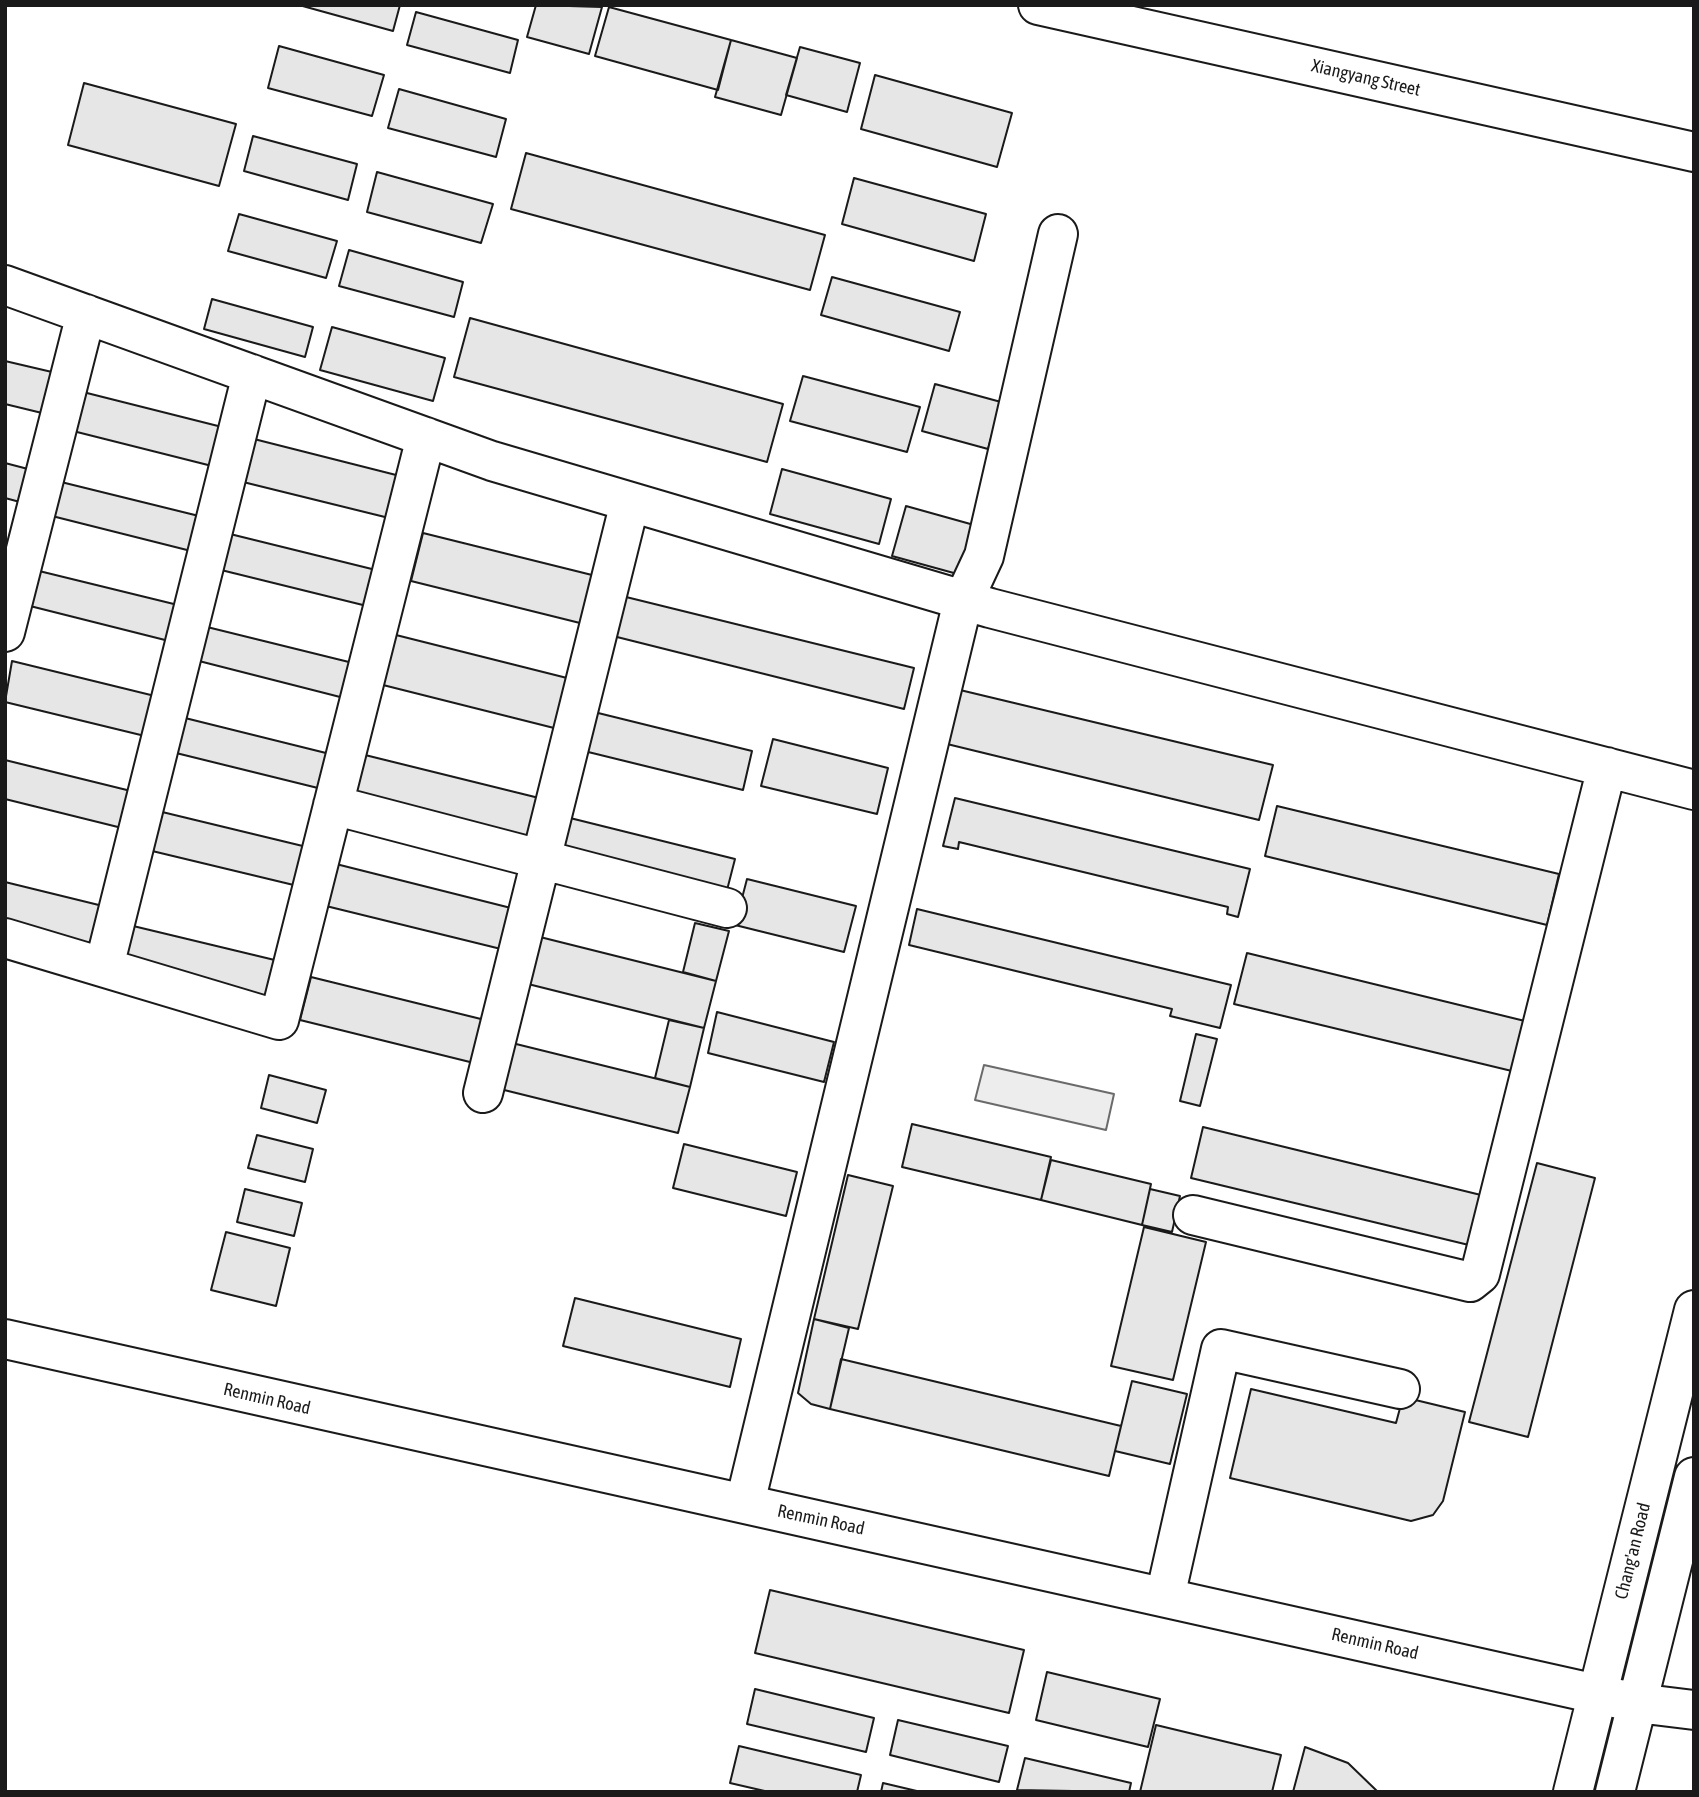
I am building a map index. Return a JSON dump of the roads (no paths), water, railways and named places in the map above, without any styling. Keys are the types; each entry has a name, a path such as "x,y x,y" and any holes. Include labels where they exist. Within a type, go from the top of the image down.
{"street":[{"name":"Xiangyang Street","path":"1038,5 1694,152"},
{"path":"745,1503 963,601 984,556 1058,234"},
{"path":"5,285 492,461 963,601 1694,790"},
{"path":"5,632 86,314"},
{"path":"104,967 252,374"},
{"path":"5,938 279,1020 426,437"},
{"path":"483,1093 630,502"},
{"path":"1193,1214 1470,1282 1480,1274 1607,767"},
{"path":"333,805 727,908"},
{"name":"Chang'an Road","path":"1573,1792 1694,1310"},
{"name":"Renmin Road","path":"5,1339 1598,1693 1694,1722"},
{"path":"1165,1597 1221,1349 1400,1389"},
{"path":"1615,1792 1694,1476"},
{"name":"Renmin Road","path":"1637,1703 1694,1710"}]}
